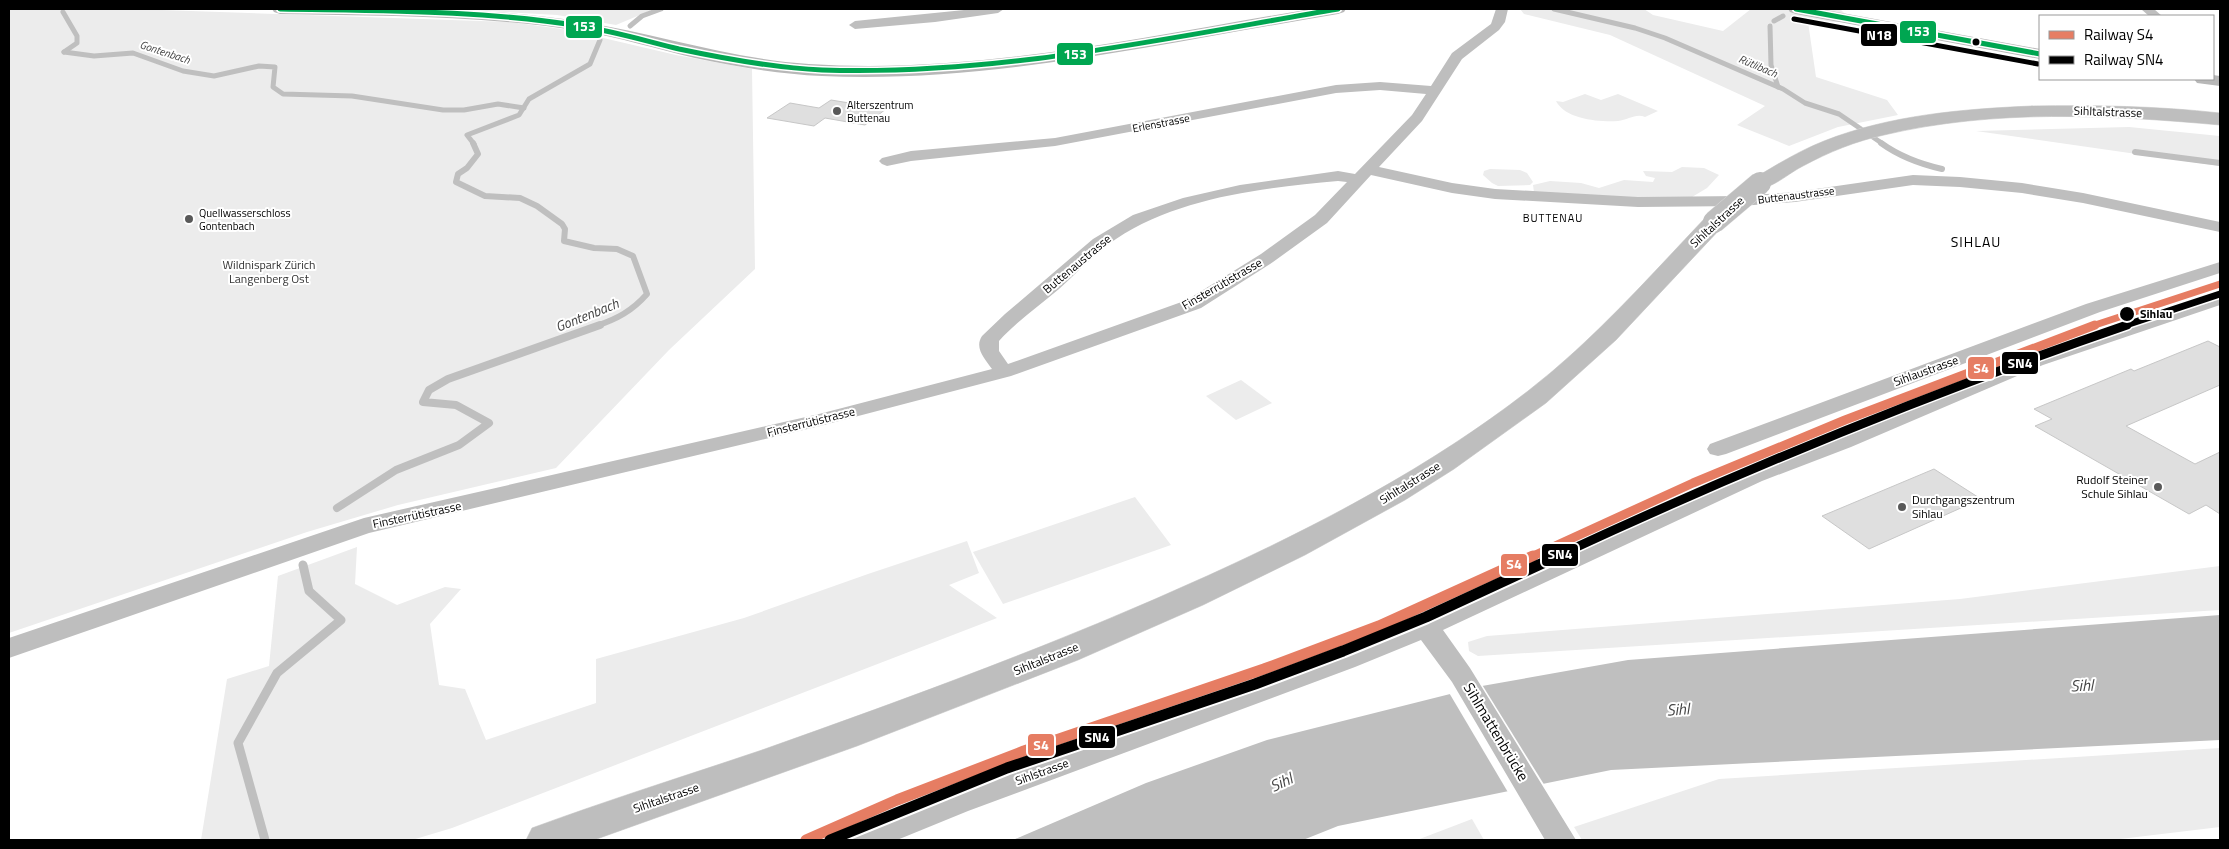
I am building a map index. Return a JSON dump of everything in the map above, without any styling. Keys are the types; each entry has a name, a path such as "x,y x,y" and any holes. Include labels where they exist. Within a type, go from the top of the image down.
{"main road":[{"path":"280,9 516,18 579,26 712,56 760,64 837,70 908,71 971,67 1050,57 1338,9"},
{"path":"1796,9 2039,54"},
{"name":"Sihltalstrasse","path":"546,840 875,724 1007,674 1185,600 1309,540 1379,502 1454,455 1535,398 1592,351 1642,301 1714,222 1778,170 1818,150 1857,136 1900,126 1940,118 1991,113 2039,111 2156,114 2220,119"}],"street":[{"path":"855,25 934,18 998,9"},
{"name":"Finsterrütistrasse","path":"9,648 364,526 820,420 1004,372 1194,304 1267,258 1321,219 1417,118 1457,56 1495,27 1499,22 1502,9"},
{"name":"Erlenstrasse","path":"887,161 911,156 1054,142 1336,89 1380,86 1434,90"},
{"name":"Buttenaustrasse","path":"1004,372 989,351 989,340 1088,251 1116,232 1172,206 1217,195 1318,178 1364,174 1495,194 1638,202 1750,201 1795,197 1913,180 1960,182 2022,188 2083,198 2220,226"},
{"name":"Sihlaustrasse","path":"1718,448 2093,308 2220,267"},
{"name":"Sihlstrasse","path":"864,840 958,802 1346,660 1426,627 1754,476 1843,442 2036,361 2220,299"},
{"name":"Sihlmattenbrücke","path":"1426,627 1461,675 1561,840"}],"green space":[{"name":"Wildnispark Zürich Langenberg Ost","path":"9,9 133,9 510,22 569,30 676,55 752,69 755,269 669,350 556,468 398,505 307,532 9,633"},
{"path":"453,9 654,9 616,25 557,15"},
{"path":"1520,9 1644,9 1653,15 1723,31 1751,9 1840,9 1844,13 1838,22 1808,22 1816,77 1887,100 1898,115 1838,127 1789,146 1737,125 1765,106 1610,35 1524,14"},
{"path":"1585,94 1601,100 1618,94 1658,111 1645,117 1635,116 1618,121 1602,121 1575,116 1567,112 1556,101 1563,102"},
{"path":"2129,127 2220,136 2220,166 1976,131"},
{"path":"1682,167 1704,168 1719,175 1707,188 1692,197 1659,203 1534,192 1533,185 1550,181 1581,183 1599,188 1624,180 1653,182 1655,178 1646,176 1643,171 1672,172"},
{"path":"1490,169 1520,170 1527,173 1533,182 1530,185 1498,186 1483,175 1484,171"},
{"path":"1241,380 1272,403 1236,420 1206,396"},
{"path":"1135,497 1171,545 1003,604 973,552"},
{"path":"967,541 979,573 949,585 997,618 452,828 412,840 201,840 227,679 269,666 278,576 357,547 355,584 397,605 445,587 461,589 430,624 439,685 465,689 486,740 596,703 596,659 744,618"},
{"path":"2220,566 2220,610 1478,656 1469,651 1468,642 1487,636 1960,599"},
{"path":"2220,748 2220,827 2112,840 1582,840 1574,827 1719,779"},
{"path":"1472,819 1484,840 1417,840"}],"water":[{"name":"Sihl","path":"2220,615 2220,740 1611,770 1338,826 1303,840 1013,840 1146,783 1267,740 1482,686 1628,660"}],"pier":[{"path":"1481,683 1545,786 1509,794 1448,691"}],"building":[{"name":"Alterszentrum Buttenau","path":"831,100 886,109 865,125 825,118 814,126 767,118 790,103 819,108"},
{"name":"Rudolf Steiner Schule Sihlau","path":"2208,341 2220,347 2220,385 2126,426 2195,464 2220,452 2220,514 2206,505 2189,514 2035,426 2052,419 2034,409 2131,369 2134,371"},
{"name":"Durchgangszentrum Sihlau","path":"1934,469 1981,499 1869,549 1822,516"}],"waterway":[{"path":"630,26 642,16 661,9"},
{"name":"Rütlibach","path":"1554,9 1635,28 1665,38 1778,87"},
{"name":"Gontenbach","path":"63,12 77,36 77,43 64,52 94,56 133,53 183,71 214,76 259,66 275,67 273,87 283,94 352,96 443,110 464,110 498,104 523,108"},
{"path":"1774,21 1783,16"},
{"path":"1770,26 1771,65 1778,87"},
{"name":"Gontenbach","path":"523,108 529,99 590,64 600,40"},
{"name":"Rütlibach","path":"1778,87 1805,103 1839,114 1883,144"},
{"name":"Gontenbach","path":"474,144 467,135 519,115 523,108"},
{"name":"Gontenbach","path":"473,143 478,154 467,168 458,174 456,182 485,196 520,198 537,206 562,224 565,229 564,241 594,248 617,249 633,256 647,294 624,314 596,326"},
{"name":"Rütlibach","path":"1881,143 1910,159 1942,169"},
{"path":"2135,152 2220,163"},
{"name":"Gontenbach","path":"337,508 396,470 459,445 489,423 456,405 423,402 429,390 448,379 600,325"},
{"name":"Gontenbach","path":"265,840 238,743 277,673 341,620 309,591 303,565"}],"rail line":[{"name":"S4","path":"806,840 897,800 1024,751 1264,669 1379,626 1693,483 1845,420 2116,317 2220,284"},
{"name":"SN4","path":"830,840 1007,768 1255,684 1343,651 1426,617 1661,508 1829,437 2023,362 2220,294"}],"transit line":[{"name":"153","path":"280,9 430,12 505,17 595,29 711,56 758,64 822,70 886,71 950,68 1081,53 1338,9"},
{"name":"153","path":"1796,9 2039,54"},
{"name":"N18","path":"1794,19 2038,64"}],"place":[{"name":"Alterszentrum Buttenau","path":"837,111"},
{"name":"Quellwasserschloss Gontenbach","path":"189,219"},
{"name":"Sihlau","path":"2127,314"},
{"name":"Rudolf Steiner Schule Sihlau","path":"2158,487"},
{"name":"Durchgangszentrum Sihlau","path":"1902,507"}],"district":[{"name":"BUTTENAU","path":"1553,218"},
{"name":"SIHLAU","path":"1976,242"}]}
